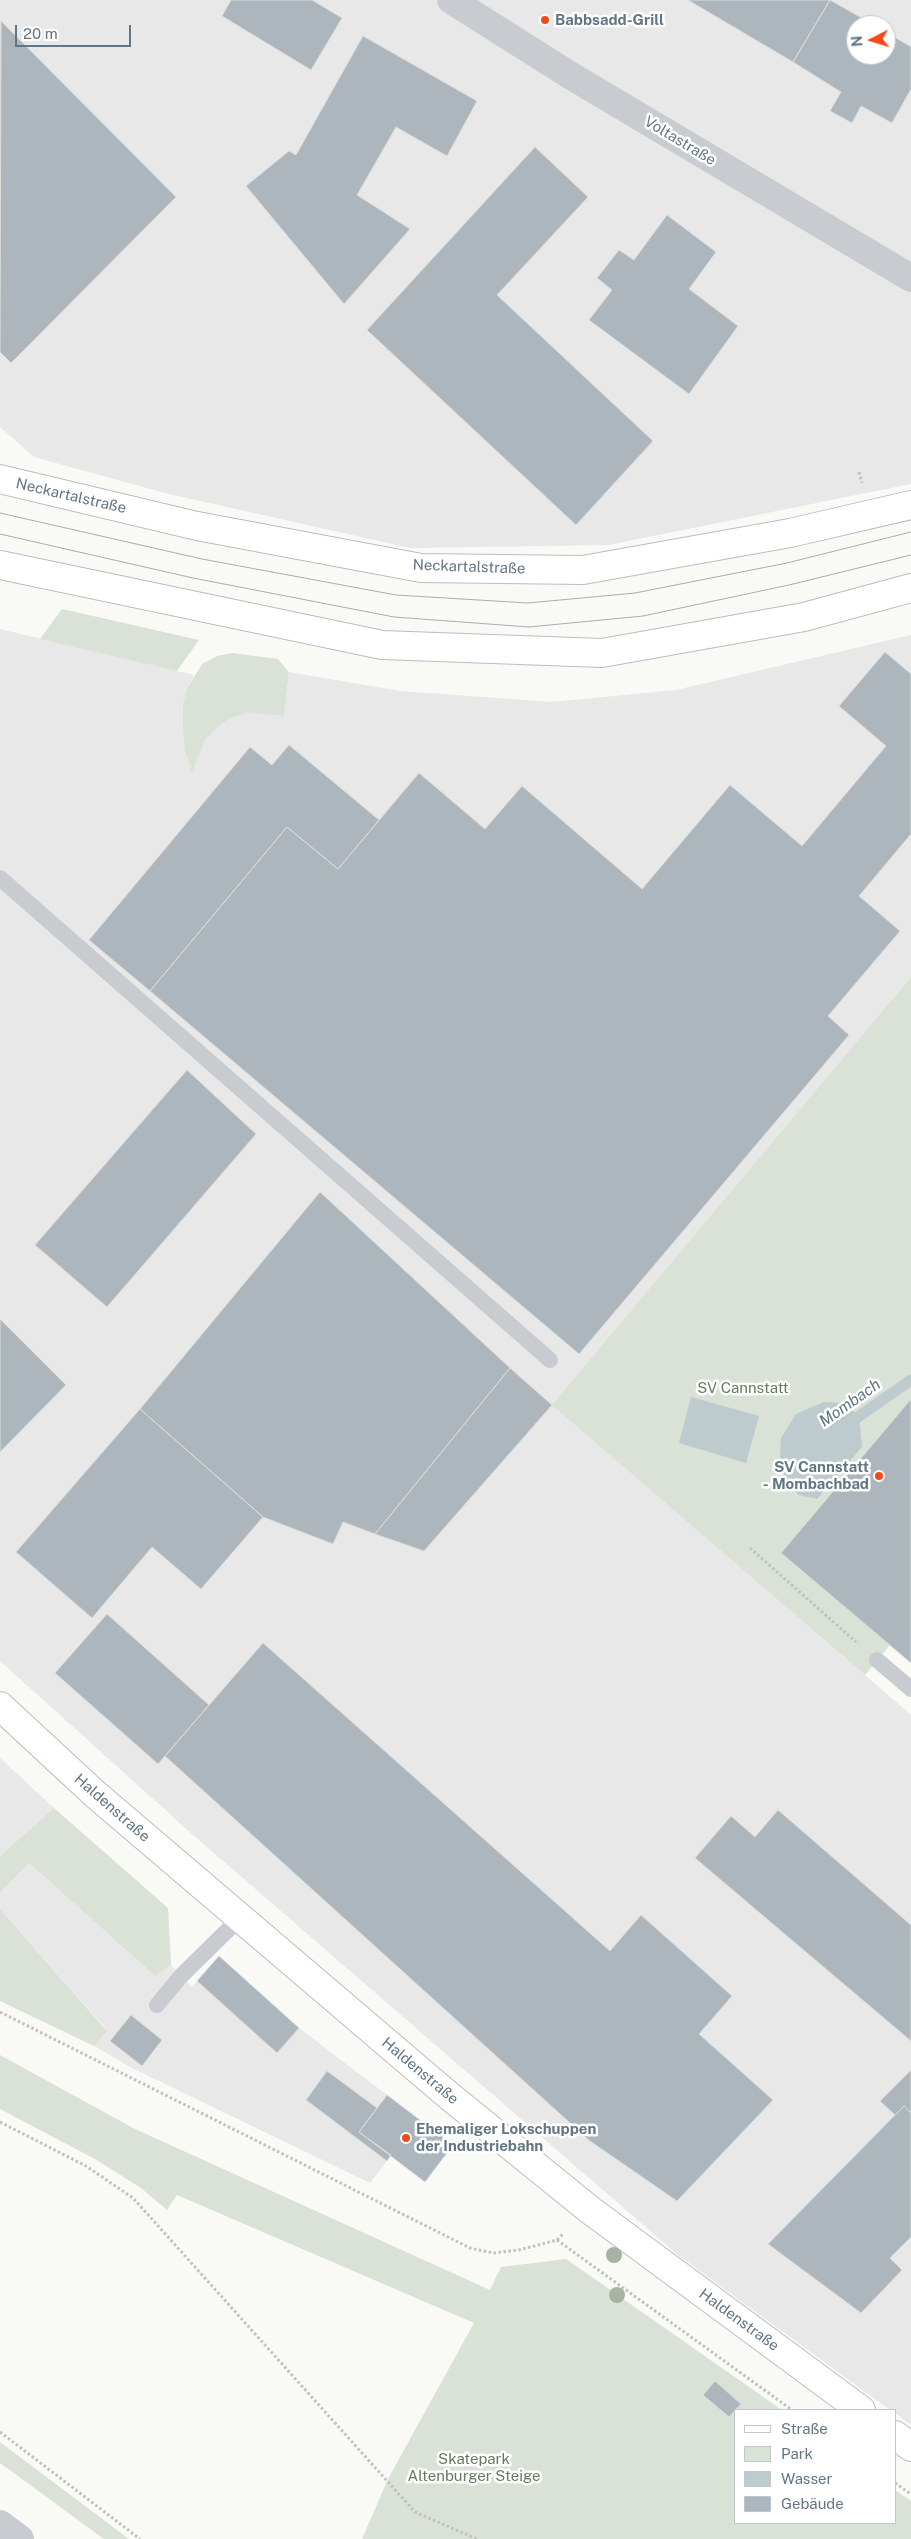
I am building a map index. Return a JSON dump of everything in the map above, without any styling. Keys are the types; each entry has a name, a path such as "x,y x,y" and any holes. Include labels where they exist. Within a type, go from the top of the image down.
{"main road":[{"name":"Neckartalstraße","path":"1,478 198,526 421,568 583,570 790,533 911,505"},
{"path":"0,566 382,645 602,653 804,617 911,588"},
{"name":"Haldenstraße","path":"0,1706 95,1794 239,1919 448,2095 590,2210 861,2409"},
{"path":"896,2436 911,2447"}],"street":[{"name":"Voltastraße","path":"451,0 568,74 911,278"},
{"path":"0,2524 20,2539"}],"lane":[{"path":"0,878 550,1360"},
{"path":"877,1660 911,1689"},
{"path":"157,2005 181,1976 239,1919"}],"path":[{"path":"750,1548 877,1660"},
{"path":"0,2012 470,2248 493,2253 519,2250 557,2240 590,2210"},
{"path":"0,2122 86,2166 132,2198 415,2512 476,2539"},
{"path":"557,2240 791,2409"},
{"path":"0,2432 140,2539"},
{"path":"896,2484 911,2494"}],"shaded area":[{"path":"0,0 911,0 911,484 608,545 410,548 169,494 34,457 0,427"},
{"path":"0,629 194,675 188,687 185,751 192,772 205,740 219,726 231,718 248,713 284,716 289,672 400,691 552,702 676,690 911,635 911,977 553,1405 911,1715 911,2425 896,2414 896,2409 889,2409 678,2255 192,1834 0,1661"},
{"path":"0,1758 54,1808 0,1856"},
{"path":"29,1863 155,1976 171,1965 192,1987 219,1956 299,2028 387,2095 360,2132 391,2155 370,2183 130,2067 94,2046 107,2030 0,1909 0,1893"}],"green space":[{"path":"62,609 199,640 177,671 40,639"},
{"path":"232,653 278,659 289,672 284,716 248,713 231,718 219,726 205,740 192,773 185,751 183,729 183,705 188,687 202,664 217,656"},
{"name":"SV Cannstatt","path":"911,977 911,1399 781,1553 890,1645 865,1675 552,1405"},
{"path":"54,1808 168,1908 171,1965 155,1976 29,1863 0,1893 0,1856"},
{"path":"0,1909 107,2031 94,2046 0,2001"},
{"name":"Skatepark Altenburger Steige","path":"0,2055 135,2129 490,2290 501,2267 566,2259 781,2409 734,2409 734,2524 896,2524 896,2491 911,2501 911,2539 362,2539 388,2479 474,2323 177,2195 167,2210 141,2188 95,2159 0,2109"},
{"path":"0,2442 129,2539 104,2539 0,2463"}],"water":[{"path":"691,1397 759,1416 746,1463 679,1443"},
{"path":"824,1402 843,1403 859,1416 862,1447 817,1499 799,1495 787,1485 780,1461 781,1438 796,1414"}],"building":[{"path":"231,0 312,0 342,18 311,70 222,16"},
{"path":"688,0 830,0 793,62"},
{"path":"830,0 856,15 846,15 846,65 896,65 896,38 911,47 911,89 892,123 861,106 852,123 830,111 841,92 793,62"},
{"path":"1,21 176,197 11,363 0,352"},
{"path":"363,36 477,101 447,156 396,127 357,195 410,229 344,304 246,186 289,151 296,155"},
{"path":"535,147 588,197 497,295 653,441 576,525 367,330"},
{"path":"667,215 716,252 689,289 738,326 689,394 589,320 612,290 597,278 619,250 634,260"},
{"path":"885,652 911,674 911,834 859,896 900,931 828,1016 849,1035 579,1354 150,991 287,827 338,869 419,773 485,829 522,786 642,889 730,785 802,846 886,746 839,706"},
{"path":"289,745 379,820 338,869 287,827 150,991 89,940 250,747 272,765"},
{"path":"187,1070 256,1134 107,1307 35,1245"},
{"path":"320,1192 510,1368 375,1534 343,1522 333,1544 263,1517 140,1409"},
{"path":"0,1319 66,1385 0,1452"},
{"path":"510,1368 552,1405 424,1551 375,1534"},
{"name":"SV Cannstatt - Mombachbad","path":"911,1399 911,1663 781,1553"},
{"path":"140,1409 263,1517 201,1589 152,1547 92,1618 16,1552"},
{"path":"107,1614 209,1705 158,1764 55,1673"},
{"path":"263,1643 610,1951 641,1915 732,1996 699,2034 773,2100 677,2201 590,2141 165,1756"},
{"path":"778,1810 911,1925 911,2041 695,1858 731,1816 755,1837"},
{"path":"219,1956 299,2028 277,2053 197,1981"},
{"path":"131,2015 162,2040 142,2066 110,2041"},
{"path":"911,2070 911,2113 904,2106 895,2115 880,2101"},
{"path":"327,2071 377,2108 359,2132 391,2155 387,2161 306,2100"},
{"name":"Ehemaliger Lokschuppen der Industriebahn","path":"387,2095 453,2145 425,2182 359,2132"},
{"path":"904,2106 911,2113 911,2237 890,2258 902,2270 861,2313 768,2244"},
{"path":"715,2381 741,2404 734,2409 729,2417 703,2395"}],"waterway":[{"name":"Mombach","path":"848,1424 911,1380"}],"tram line":[{"path":"0,513 202,559 396,595 528,603 635,593 787,563 911,532"},
{"path":"0,534 193,578 394,617 529,627 643,616 789,585 911,555"}],"place":[{"name":"Babbsadd-Grill","path":"545,20"},
{"name":"SV Cannstatt - Mombachbad","path":"879,1476"},
{"name":"Ehemaliger Lokschuppen der Industriebahn","path":"406,2138"}]}
